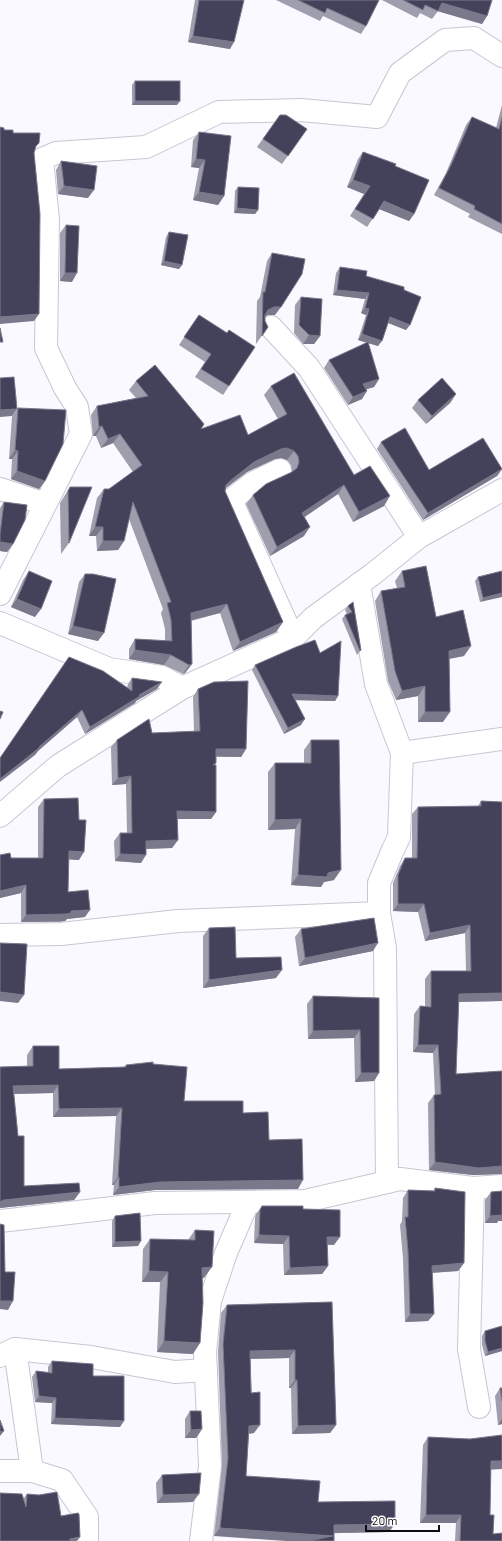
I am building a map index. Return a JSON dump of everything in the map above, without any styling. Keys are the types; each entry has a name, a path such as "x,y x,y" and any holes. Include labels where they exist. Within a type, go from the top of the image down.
{"street":[{"path":"0,594 81,434 78,407 65,388 46,348 48,220 42,159 56,153 146,147 219,112 301,110 377,117 400,73 445,40 474,38 502,56"},
{"path":"272,327 309,368 419,537"},
{"path":"280,470 253,482 231,500 293,638"},
{"path":"0,489 45,504"},
{"path":"0,816 58,766 182,688 293,638 313,618 419,537 502,490"},
{"path":"359,584 376,684 402,753 399,838 380,884 379,913 385,948 387,1182"},
{"path":"0,623 109,669 162,677 182,688"},
{"path":"402,753 502,739"},
{"path":"0,935 61,934 178,921 379,913"},
{"path":"0,1221 155,1203 305,1201 400,1179 474,1188 502,1186"},
{"path":"474,1188 470,1349 479,1407"},
{"path":"201,1541 210,1466 205,1352 210,1301 226,1252 248,1202"},
{"path":"32,1471 7,1352 90,1357 175,1372 206,1370"},
{"path":"0,1471 32,1471 62,1480 87,1517 87,1541"}],"building":[{"path":"199,0 244,0 234,42 193,36"},
{"path":"298,0 379,0 366,26 327,8 325,13"},
{"path":"403,0 492,0 487,16 442,3 438,11 425,5 423,10"},
{"path":"135,81 180,81 180,101 135,101"},
{"path":"280,115 286,115 307,129 288,156 263,139"},
{"path":"472,117 499,129 502,117 502,224 474,209 475,206 439,188"},
{"path":"0,127 4,128 4,130 13,130 13,133 40,133 39,143 36,146 34,153 40,214 39,314 0,317"},
{"path":"199,132 231,136 224,196 199,192 205,160 196,159"},
{"path":"363,152 396,164 395,166 429,180 414,214 384,201 373,219 355,209 370,186 353,180"},
{"path":"61,161 97,166 94,190 64,186"},
{"path":"238,187 259,188 258,210 237,208"},
{"path":"66,225 79,226 77,273 65,273"},
{"path":"169,232 188,235 182,265 164,261"},
{"path":"272,253 305,259 302,274 281,307 274,307 268,310 265,315 265,321 268,327 262,336 263,292 265,292"},
{"path":"340,267 367,271 366,276 404,287 404,290 421,297 410,325 390,317 382,341 362,334 369,309 365,308 369,293 337,290"},
{"path":"301,297 322,299 320,336 309,335 299,325"},
{"path":"199,315 227,333 229,330 255,347 229,386 201,369 211,354 184,337"},
{"path":"0,328 3,342 0,342"},
{"path":"368,342 379,379 363,384 367,391 353,397 329,360"},
{"path":"155,365 204,424 201,429 240,415 248,435 287,414 271,386 294,373 354,475 370,466 390,496 359,512 344,485 302,513 310,527 277,547 253,495 266,484 292,472 297,468 299,462 298,456 294,451 287,448 281,449 254,462 230,481 226,485 225,491 283,622 240,642 227,604 191,613 192,664 189,665 171,655 135,650 135,639 172,641 171,620 167,603 171,602 133,502 124,541 103,541 103,527 95,527 104,489 109,489 142,465 120,434 108,439 102,426 99,427 97,406 148,396 136,381"},
{"path":"14,377 17,409 0,410 0,378"},
{"path":"442,378 456,394 432,416 418,400"},
{"path":"18,408 66,410 63,444 45,481 17,471 18,451 15,450"},
{"path":"405,428 429,470 483,438 502,469 428,513 381,442"},
{"path":"70,487 92,487 69,543 68,491"},
{"path":"4,502 27,505 25,520 13,544 0,542"},
{"path":"426,566 436,617 463,610 471,646 449,651 450,712 425,712 425,686 402,691 395,671 381,591 405,587 402,571"},
{"path":"29,571 52,581 41,609 17,599"},
{"path":"502,571 502,593 483,598 478,577"},
{"path":"85,574 93,574 116,579 104,633 73,626"},
{"path":"353,602 360,651 345,615 352,612 348,606"},
{"path":"315,640 320,653 341,641 338,696 292,694 305,719 288,728 255,665"},
{"path":"69,657 103,671 132,691 132,678 162,682 90,727 82,710 39,748 0,779 0,758"},
{"path":"248,681 246,749 216,749 216,763 213,765 216,765 216,812 177,811 178,840 146,841 146,855 120,854 120,833 132,833 131,776 118,778 117,740 149,719 152,733 200,731 198,689 214,682"},
{"path":"0,711 3,712 0,719"},
{"path":"311,740 339,740 341,870 328,873 327,877 298,875 301,819 275,820 275,763 311,763"},
{"path":"78,798 79,820 86,820 84,852 69,851 68,892 88,890 90,910 71,911 71,913 66,914 26,915 26,885 0,891 0,855 10,853 11,858 43,858 44,799"},
{"path":"481,801 502,802 502,993 459,994 456,1074 502,1071 502,1166 479,1168 435,1162 434,1095 441,1094 438,1045 418,1045 420,1006 431,1007 431,971 471,971 470,925 430,933 424,904 398,904 398,875 405,858 417,858 418,807 481,806"},
{"path":"374,918 378,943 305,958 301,929"},
{"path":"235,927 236,958 281,957 282,970 209,980 209,928"},
{"path":"0,943 27,944 24,995 0,992"},
{"path":"313,996 379,998 379,1073 361,1073 360,1030 313,1031"},
{"path":"33,1046 59,1046 59,1069 126,1067 126,1065 153,1062 153,1064 187,1067 184,1101 243,1101 243,1113 268,1112 269,1140 302,1139 303,1180 160,1182 119,1187 118,1177 122,1108 59,1109 58,1085 13,1086 18,1136 24,1136 24,1186 79,1183 80,1192 4,1200 0,1202 0,1067 33,1066"},
{"path":"435,1188 465,1192 464,1263 432,1266 434,1314 410,1314 408,1251 405,1217 408,1217 408,1190 435,1191"},
{"path":"502,1191 502,1215 490,1216 491,1192"},
{"path":"262,1206 303,1206 303,1209 340,1210 340,1237 327,1237 328,1266 290,1268 289,1236 259,1235 260,1210"},
{"path":"140,1213 141,1241 115,1242 115,1216"},
{"path":"0,1224 4,1225 5,1272 15,1272 13,1301 0,1301"},
{"path":"195,1230 214,1231 212,1267 202,1268 203,1303 200,1343 164,1341 168,1272 149,1271 150,1239 195,1240"},
{"path":"332,1302 336,1425 298,1426 295,1350 250,1351 251,1393 260,1392 260,1425 249,1426 246,1476 320,1481 318,1502 395,1501 395,1524 334,1525 334,1541 309,1541 333,1536 220,1528 228,1458 223,1344 227,1305"},
{"path":"502,1326 502,1348 488,1352 485,1341 485,1331"},
{"path":"52,1361 93,1364 93,1376 124,1376 124,1421 55,1418 56,1398 39,1396 36,1371 52,1373"},
{"path":"500,1388 502,1388 502,1401"},
{"path":"190,1411 201,1411 202,1429 191,1430"},
{"path":"0,1420 4,1431 0,1432"},
{"path":"502,1435 502,1461 491,1461 490,1515 494,1515 493,1534 502,1533 502,1541 460,1541 461,1515 426,1515 428,1437 470,1439"},
{"path":"201,1473 199,1494 163,1495 162,1475"},
{"path":"57,1492 61,1516 79,1514 80,1537 70,1539 70,1541 0,1541 0,1493 22,1494 26,1507 27,1494 39,1495"}]}
